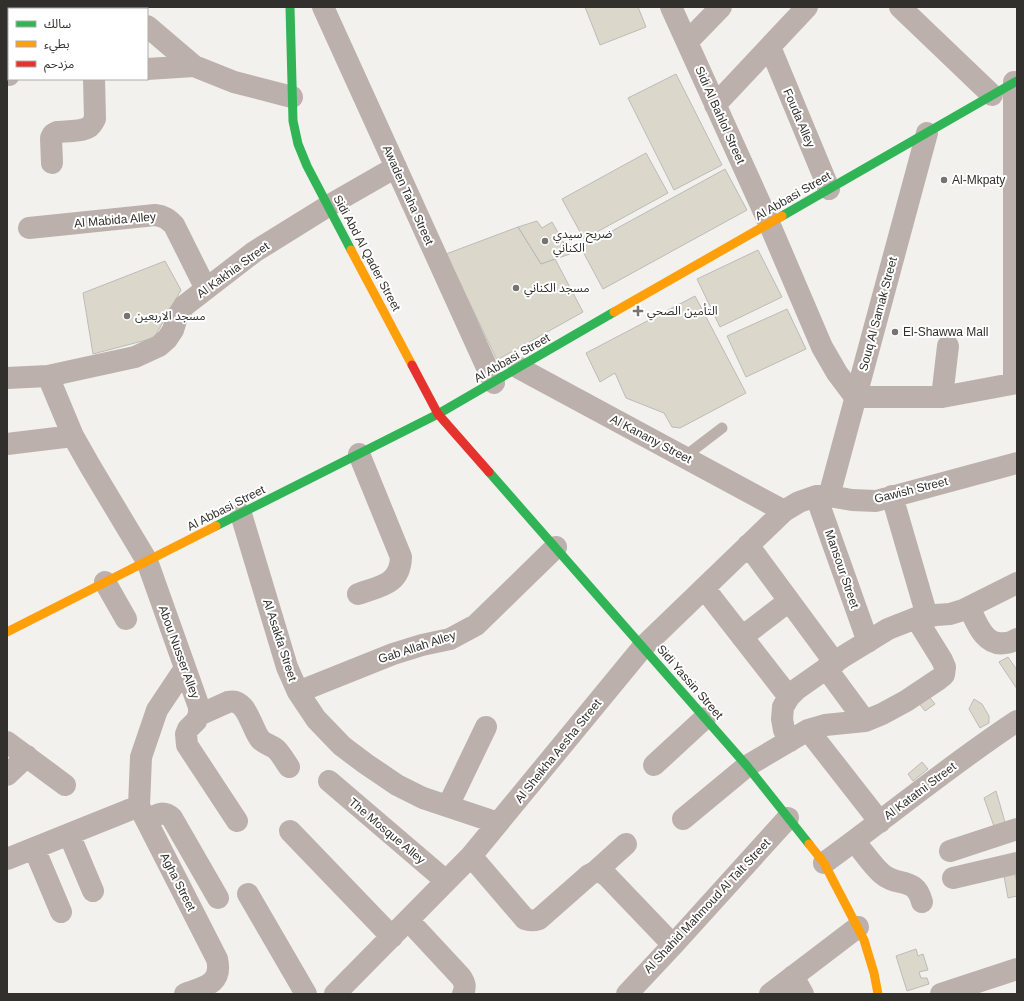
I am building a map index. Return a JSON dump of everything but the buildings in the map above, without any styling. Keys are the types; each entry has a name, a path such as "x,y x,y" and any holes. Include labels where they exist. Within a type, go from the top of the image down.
{"street":[{"name":"Sidi Abd Al Qader Street","path":"290,7 293,121 298,144 307,166 438,414"},
{"name":"Awaden Taha Street","path":"323,7 494,382"},
{"name":"Sidi Al Bahlol Street","path":"671,7 769,224 822,347 837,373 855,397"},
{"path":"687,42 721,7"},
{"path":"715,105 807,7"},
{"path":"909,10 992,95"},
{"path":"148,27 194,66 234,82 292,97"},
{"name":"Fouda Alley","path":"770,47 829,189"},
{"path":"148,69 194,66"},
{"path":"52,163 51,138 53,134 57,132 84,129 93,124 95,119 94,80"},
{"path":"855,397 942,397 1016,383 1015,82"},
{"name":"Al Abbasi Street","path":"7,632 438,414 1015,82"},
{"name":"Souq Al Samak Street","path":"823,496 855,397 927,133"},
{"name":"Al Kakhia Street","path":"7,378 48,376 135,357 158,346 167,339 173,330 177,317 184,306 254,252 328,206 396,167"},
{"name":"Al Mabida Alley","path":"29,228 155,215 162,216 169,219 174,225 206,289"},
{"path":"942,397 948,346"},
{"name":"Al Kanany Street","path":"519,368 784,511"},
{"name":"Abou Nusser Alley","path":"48,376 73,436 147,561 199,707 199,715 196,722 188,729 186,734 187,745 237,821"},
{"name":"Sidi Yassin Street","path":"438,414 747,766 824,863 858,927 874,973 878,994"},
{"path":"7,444 73,436"},
{"path":"358,594 386,584 398,573 401,565 401,557 359,454"},
{"name":"Gawish Street","path":"823,496 852,500 876,500 1017,463"},
{"path":"784,511 799,502 823,496"},
{"name":"Mansour Street","path":"823,496 868,642"},
{"path":"683,819 747,766 808,730 825,725 866,721 906,701 944,674 945,667 921,617 892,496"},
{"name":"Al Sheikha Aesha Street","path":"336,994 471,856 643,647 784,511"},
{"name":"Al Asakfa Street","path":"241,514 287,667 298,692 316,719 342,746 397,785 423,798 498,823"},
{"path":"748,545 789,601 866,721"},
{"name":"Gab Allah Alley","path":"298,692 393,654 422,645 450,639 476,625 556,547"},
{"path":"105,582 126,619"},
{"path":"790,741 784,730 782,719 783,707 788,697 797,689 888,629 921,617 950,614 963,610 1017,582"},
{"path":"704,588 788,697"},
{"path":"742,637 789,601"},
{"path":"969,607 983,635 993,642 1003,644 1017,639"},
{"path":"143,813 141,757 157,710 185,668"},
{"path":"199,715 228,702 232,701 237,703 243,707 260,739 277,750 289,767"},
{"path":"654,765 705,718"},
{"name":"Al Katatni Street","path":"824,863 988,740 1017,721"},
{"path":"448,806 486,727"},
{"path":"808,730 880,822"},
{"path":"7,742 65,785"},
{"path":"7,775 27,756"},
{"name":"The Mosque Alley","path":"328,781 446,881"},
{"path":"7,859 69,834 143,813 162,813 172,818 218,898"},
{"name":"Agha Street","path":"143,813 217,959 219,966 218,973 210,984 185,994"},
{"name":"Al Shahid Mahmoud Al Talt Street","path":"627,994 788,818"},
{"path":"950,851 1017,829"},
{"path":"290,831 392,936"},
{"path":"69,834 93,891"},
{"path":"854,841 886,877 892,880 908,883 915,888 920,894 922,902"},
{"path":"471,856 525,919 534,921 539,919 626,844"},
{"path":"34,848 61,912"},
{"path":"953,878 1017,863"},
{"path":"595,872 601,872 607,876 673,945"},
{"path":"248,894 306,994"},
{"path":"408,920 465,982 466,988 463,994"},
{"path":"770,994 798,985 858,927"},
{"path":"946,993 1017,969"}],"lane":[{"path":"684,457 722,428"}],"traffic: fast":[{"path":"290,7 293,121 298,144 307,166 351,250"},
{"path":"782,216 1017,81"},
{"path":"216,526 438,414 614,312"},
{"path":"489,472 747,766 809,844"}],"traffic: slow":[{"path":"614,312 782,216"},
{"path":"351,250 412,365"},
{"path":"7,632 216,526"},
{"path":"809,844 824,863 864,940 874,973 878,994"}],"traffic: jam":[{"path":"412,365 438,414 489,472"}],"place":[{"name":"Al-Mkpaty","path":"944,180"},
{"name":"ضريح سيدي الكناني","path":"545,241"},
{"name":"مسجد الكناني","path":"516,288"},
{"name":"التأمين الصحي","path":"638,311"},
{"name":"مسجد الاربعين","path":"127,316"},
{"name":"El-Shawwa Mall","path":"895,332"}]}
